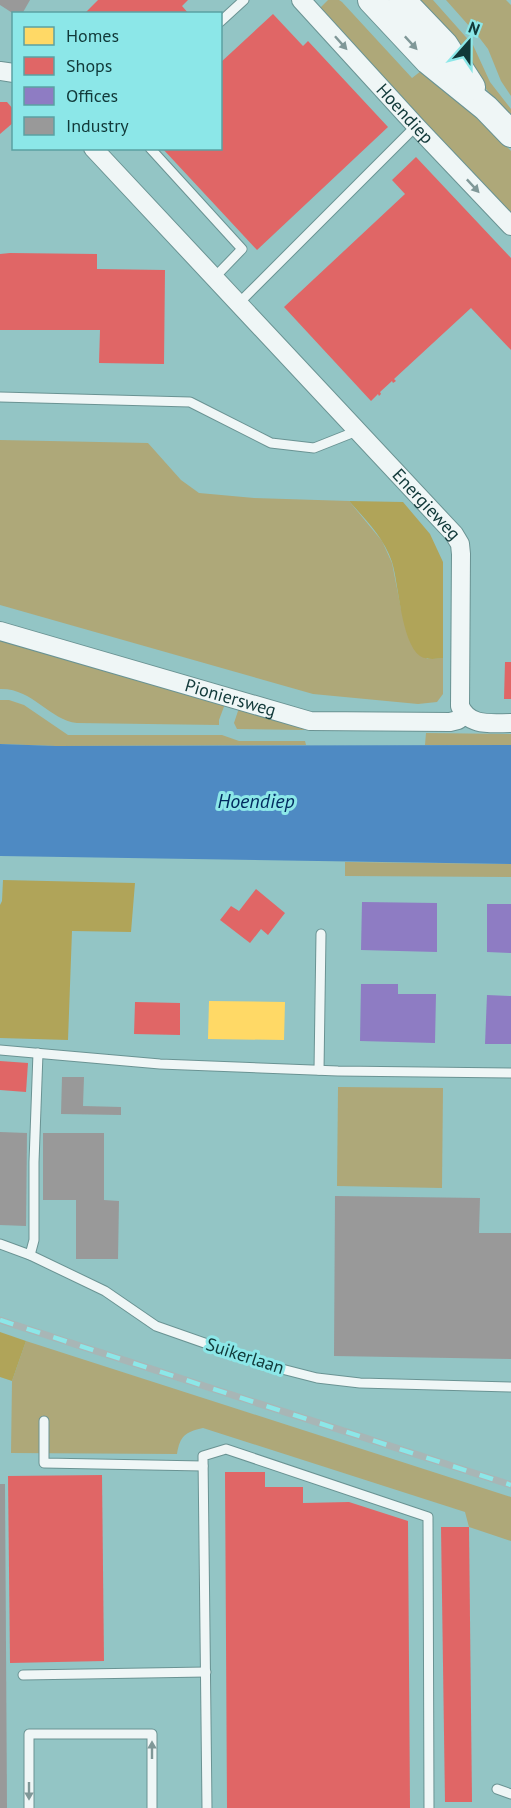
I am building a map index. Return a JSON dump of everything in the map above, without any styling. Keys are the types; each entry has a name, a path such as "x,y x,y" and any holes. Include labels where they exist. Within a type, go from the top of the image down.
{"main road":[{"path":"371,0 428,61 486,108 511,134"},
{"path":"402,0 444,45 486,108"}],"street":[{"name":"Hoendiep","path":"301,0 511,226"},
{"name":"Energieweg","path":"95,150 445,523 460,544 459,695 460,706 465,715"},
{"name":"Pioniersweg","path":"0,631 310,721 450,722 465,715"},
{"path":"465,715 474,722 511,723"}],"lane":[{"path":"222,20 244,0"},
{"path":"238,304 416,126"},
{"path":"152,150 242,249 214,278"},
{"path":"0,397 190,402 271,443 314,448 357,431"},
{"path":"319,1070 321,934"},
{"path":"0,1050 160,1064 319,1070 511,1073"},
{"path":"30,1255 34,1240 38,1053"},
{"name":"Suikerlaan","path":"0,1244 30,1255 105,1291 156,1326 270,1366 317,1378 360,1383 511,1387"},
{"path":"44,1420 44,1463 203,1466"},
{"path":"207,1808 203,1456 226,1449 428,1517 429,1808"},
{"path":"23,1675 206,1672"},
{"path":"29,1808 29,1734 152,1734 152,1808"},
{"path":"497,1789 511,1794"}],"shaded area":[{"path":"328,0 342,2 412,78 421,71 472,110 511,151 511,216 319,9"},
{"path":"411,0 433,0 473,45 490,82 511,109 511,116 490,94 454,46"},
{"path":"446,0 506,0 511,5 511,96 501,81 488,49"},
{"path":"0,440 148,443 181,480 199,493 254,498 349,501 382,541 392,563 401,609 427,659 443,658 443,694 437,702 418,704 313,694 0,605"},
{"path":"349,501 403,502 430,534 443,562 443,658 425,658 414,649 405,626 389,553 374,530"},
{"path":"0,639 225,704 219,725 67,721 22,693 0,689"},
{"path":"0,700 9,700 24,705 68,735 222,735 239,741 305,741 306,745 56,746 0,744"},
{"path":"239,708 304,724 304,730 237,729 234,723"},
{"path":"426,733 511,734 511,745 425,745"},
{"path":"345,862 511,864 511,877 345,876"},
{"path":"3,880 135,883 131,932 72,931 68,1040 0,1038 0,905"},
{"path":"338,1087 443,1088 442,1188 337,1186"},
{"path":"0,1332 26,1341 12,1381 0,1377"},
{"path":"26,1341 511,1497 511,1541 469,1527 465,1512 203,1428 184,1436 177,1454 11,1453 12,1381"}],"water":[{"path":"0,744 56,746 511,745 511,864 0,856"}],"building: Homes":[{"path":"209,1001 285,1002 284,1040 208,1039"}],"building: Shops":[{"path":"98,0 188,0 182,6 187,12 86,12"},
{"path":"273,14 303,46 308,41 388,127 257,250 164,150 222,150 222,61"},
{"path":"0,102 7,102 12,108 12,124 0,134"},
{"path":"416,157 511,258 511,350 471,308 394,379 396,381 393,383 392,381 380,392 379,396 378,394 371,401 284,307 405,194 392,180"},
{"path":"0,254 97,254 97,269 165,270 164,364 99,363 100,330 0,330"},
{"path":"505,662 511,662 511,699 504,699"},
{"path":"256,889 285,913 268,935 261,929 250,943 220,920 231,906 239,911"},
{"path":"135,1002 180,1003 180,1035 134,1034"},
{"path":"0,1061 28,1063 26,1092 0,1090"},
{"path":"225,1472 265,1472 265,1487 303,1487 303,1503 349,1502 408,1521 410,1808 227,1808"},
{"path":"102,1475 104,1661 10,1663 8,1476"},
{"path":"441,1527 469,1527 472,1802 445,1802"}],"building: Offices":[{"path":"362,902 437,903 437,952 361,950"},
{"path":"487,904 511,904 511,953 487,952"},
{"path":"361,984 398,984 398,994 436,994 435,1043 360,1041"},
{"path":"487,995 511,996 511,1044 485,1044"}],"building: Industry":[{"path":"0,0 30,0 23,12 12,13 0,5"},
{"path":"62,1077 84,1077 83,1106 121,1107 121,1115 61,1114"},
{"path":"0,1132 27,1133 26,1226 0,1225"},
{"path":"43,1133 104,1133 104,1200 119,1201 118,1259 76,1259 76,1200 43,1200"},
{"path":"335,1196 480,1198 479,1233 511,1233 511,1359 334,1356"},
{"path":"0,1484 5,1484 7,1808 0,1808"}],"railway":[{"path":"0,1320 511,1485"}]}
